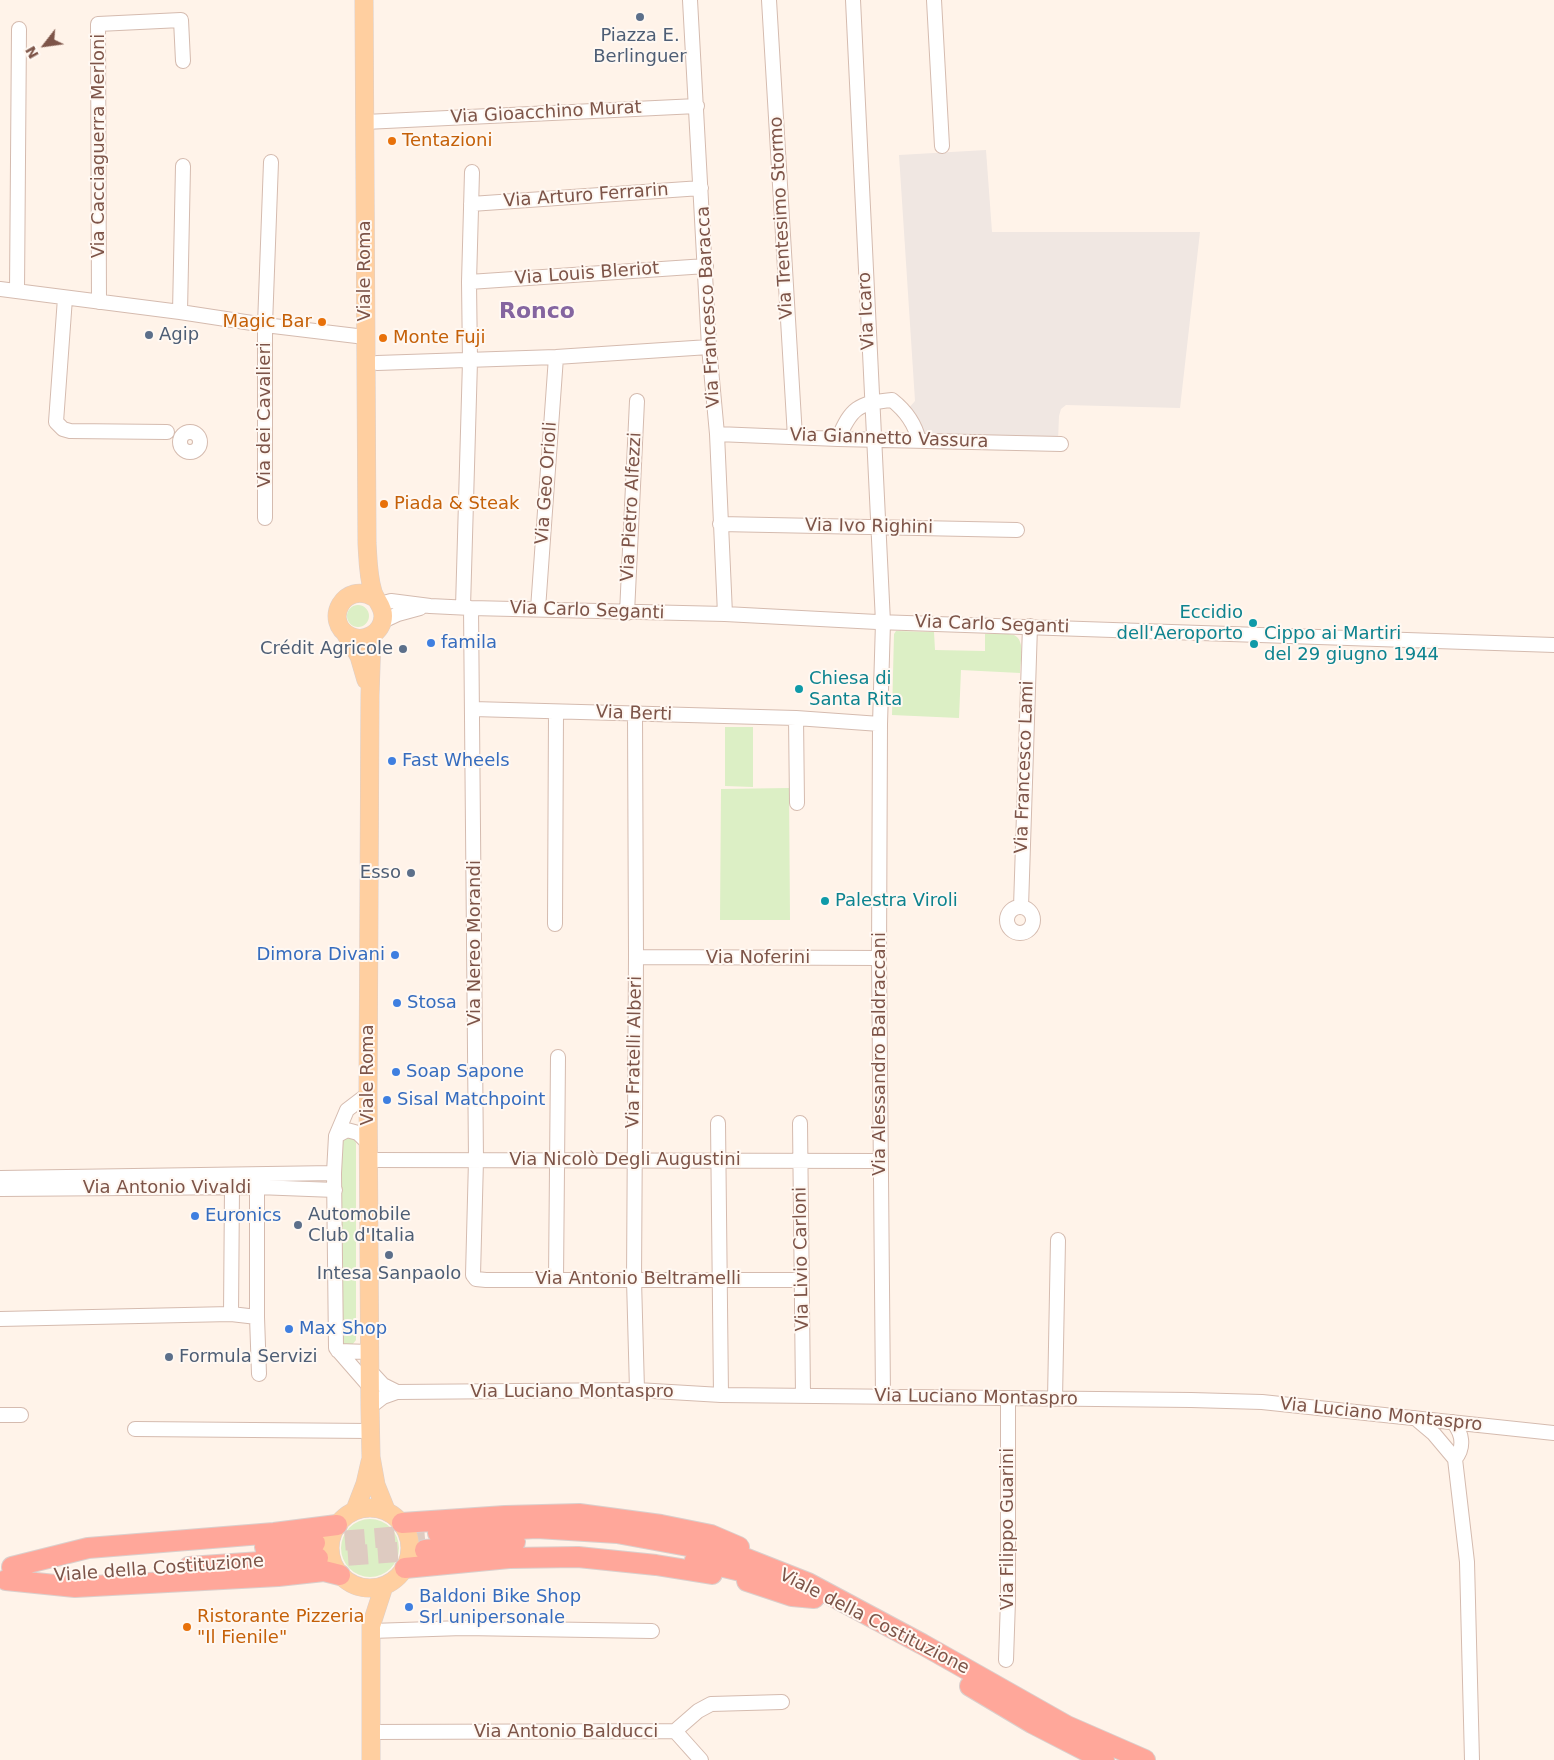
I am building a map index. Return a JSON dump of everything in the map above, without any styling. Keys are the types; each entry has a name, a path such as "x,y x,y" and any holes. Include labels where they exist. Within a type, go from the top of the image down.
{"highway":[{"path":"402,1523 505,1516 579,1514 661,1525 711,1535 793,1566 811,1590 792,1596 741,1579 656,1565 578,1557 509,1558 406,1568"},
{"path":"4,1574 88,1548 274,1533 337,1525"},
{"name":"Viale della Costituzione","path":"438,1533 537,1528 617,1533 738,1555 922,1644 1067,1726 1145,1760"},
{"name":"Viale della Costituzione","path":"425,1550 522,1542 604,1542 677,1556 811,1590 1032,1723 1104,1760"},
{"name":"Viale della Costituzione","path":"4,1574 317,1550"},
{"path":"4,1574 75,1587 278,1576 324,1571 348,1580"}],"main road":[{"name":"Viale Roma","path":"364,0 367,543 370,579 379,608"},
{"name":"Viale Roma","path":"348,596 358,579 367,543"},
{"path":"362,593 379,608 380,626 372,635 358,639 344,633 337,613 339,606 348,596 362,593"},
{"name":"Viale Roma","path":"344,633 359,656 370,693"},
{"name":"Viale Roma","path":"372,635 368,1094 370,1431 371,1457 376,1484 386,1510"},
{"name":"Viale Roma","path":"355,1510 365,1484 371,1457"},
{"path":"348,1580 365,1588 384,1586 392,1582 406,1568 410,1557 411,1545 408,1533 402,1523 386,1510 365,1507 355,1510 345,1516 337,1525 331,1537 330,1550 333,1563 348,1580 371,1629"},
{"path":"371,1760 371,1629 384,1586"}],"street":[{"name":"Via Francesco Baracca","path":"690,0 709,348 717,434 725,614"},
{"name":"Via Trentesimo Stormo","path":"769,0 794,437"},
{"name":"Via Icaro","path":"853,0 883,622"},
{"path":"934,0 942,146"},
{"name":"Via Cacciaguerra Merloni","path":"99,302 98,24 181,20 183,61"},
{"path":"17,291 19,29"},
{"name":"Via Gioacchino Murat","path":"365,122 697,106"},
{"name":"Via dei Cavalieri","path":"265,518 265,326 272,162"},
{"path":"180,312 183,166"},
{"name":"Via Nereo Morandi","path":"472,172 469,282 467,608 473,709 476,1160 472,1270 474,1278"},
{"name":"Via Arturo Ferrarin","path":"471,204 701,188"},
{"name":"Via Louis Bleriot","path":"469,282 706,266"},
{"path":"0,289 180,312 265,326 366,337"},
{"path":"65,298 56,422 63,429 70,431 167,432 184,436"},
{"path":"377,363 470,361 709,348"},
{"name":"Via Geo Orioli","path":"538,609 556,357"},
{"path":"838,440 845,422 858,408 871,402 892,400 904,409 916,430 919,441"},
{"name":"Via Pietro Alfezzi","path":"626,613 637,401"},
{"name":"Via Giannetto Vassura","path":"717,434 838,440 1061,444"},
{"name":"Via Ivo Righini","path":"720,524 1017,530"},
{"name":"Via Carlo Seganti","path":"379,608 412,609 430,606 626,613 725,614 883,622 1554,645"},
{"name":"Via Alessandro Baldraccani","path":"883,622 880,724 879,958 883,1397"},
{"name":"Via Francesco Lami","path":"1021,907 1030,626"},
{"name":"Via Berti","path":"473,709 796,718 880,724"},
{"path":"555,924 556,712"},
{"name":"Via Fratelli Alberi","path":"636,714 634,1280 637,1390"},
{"path":"796,718 797,803"},
{"name":"Via Noferini","path":"636,958 879,958"},
{"path":"556,1279 558,1057"},
{"path":"368,1094 347,1110 336,1136 334,1173 336,1348 370,1379 398,1392"},
{"path":"718,1123 721,1395"},
{"name":"Via Livio Carloni","path":"800,1123 803,1396"},
{"path":"336,1136 347,1130 358,1133 369,1152"},
{"name":"Via Nicolò Degli Augustini","path":"369,1152 476,1160 881,1161"},
{"name":"Via Antonio Vivaldi","path":"0,1178 334,1173"},
{"path":"231,1314 232,1187"},
{"path":"257,1187 259,1374"},
{"name":"Via Antonio Vivaldi","path":"0,1189 257,1187 334,1190"},
{"path":"1056,1399 1058,1240"},
{"name":"Via Antonio Beltramelli","path":"474,1278 486,1280 802,1280"},
{"path":"0,1319 231,1314 257,1317"},
{"path":"338,1351 370,1352"},
{"name":"Via Luciano Montaspro","path":"370,1407 382,1397 398,1392 637,1390 721,1395 1262,1402 1554,1433"},
{"name":"Via Filippo Guarini","path":"1006,1660 1008,1600 1008,1398"},
{"path":"0,1415 21,1415"},
{"path":"1415,1418 1455,1451 1468,1578 1472,1760"},
{"path":"1453,1422 1445,1433 1445,1444 1455,1451"},
{"path":"1455,1451 1473,1435 1488,1426"},
{"path":"135,1429 370,1431"},
{"path":"371,1629 463,1628 542,1631 595,1629 652,1631"},
{"name":"Via Antonio Balducci","path":"371,1732 676,1731 698,1711 711,1704 782,1702"},
{"path":"676,1731 701,1760"}],"shaded area":[{"path":"986,150 992,232 1200,232 1180,408 1066,405 1061,409 1059,416 1058,441 924,436 907,410 915,401 899,155"}],"green space":[{"path":"358,605 366,608 369,616 366,624 358,627 350,624 347,616 350,608"},
{"path":"896,631 934,632 935,650 985,651 985,634 1014,635 1018,638 1021,647 1020,673 961,670 959,718 892,715 894,634"},
{"path":"725,727 753,727 753,787 725,786"},
{"path":"789,788 790,920 720,920 721,789"},
{"path":"347,1135 353,1138 356,1143 356,1340 347,1347 342,1343 340,1144 342,1138"},
{"path":"364,1519 376,1519 391,1527 399,1542 399,1554 391,1569 376,1577 364,1577 349,1569 341,1554 341,1542 349,1527"}],"tunnel":[{"path":"315,1543 438,1533"},
{"path":"318,1558 425,1550"}],"place":[{"name":"Piazza E. Berlinguer","path":"640,17"},
{"name":"Tentazioni","path":"392,141"},
{"name":"Magic Bar","path":"322,322"},
{"name":"Agip","path":"149,335"},
{"name":"Monte Fuji","path":"383,338"},
{"name":"Piada & Steak","path":"384,504"},
{"name":"Eccidio dell'Aeroporto","path":"1253,623"},
{"name":"famila","path":"431,643"},
{"name":"Cippo ai Martiri del 29 giugno 1944","path":"1254,644"},
{"name":"Crédit Agricole","path":"403,649"},
{"name":"Chiesa di Santa Rita","path":"799,689"},
{"name":"Fast Wheels","path":"392,761"},
{"name":"Esso","path":"411,873"},
{"name":"Palestra Viroli","path":"825,901"},
{"name":"Dimora Divani","path":"395,955"},
{"name":"Stosa","path":"397,1003"},
{"name":"Soap Sapone","path":"396,1072"},
{"name":"Sisal Matchpoint","path":"387,1100"},
{"name":"Euronics","path":"195,1216"},
{"name":"Automobile Club d'Italia","path":"298,1225"},
{"name":"Intesa Sanpaolo","path":"389,1255"},
{"name":"Max Shop","path":"289,1329"},
{"name":"Formula Servizi","path":"169,1357"},
{"name":"Baldoni Bike Shop Srl unipersonale","path":"409,1607"},
{"name":"Ristorante Pizzeria \"Il Fienile\"","path":"187,1627"}],"district":[{"name":"Ronco","path":"537,312"}]}
